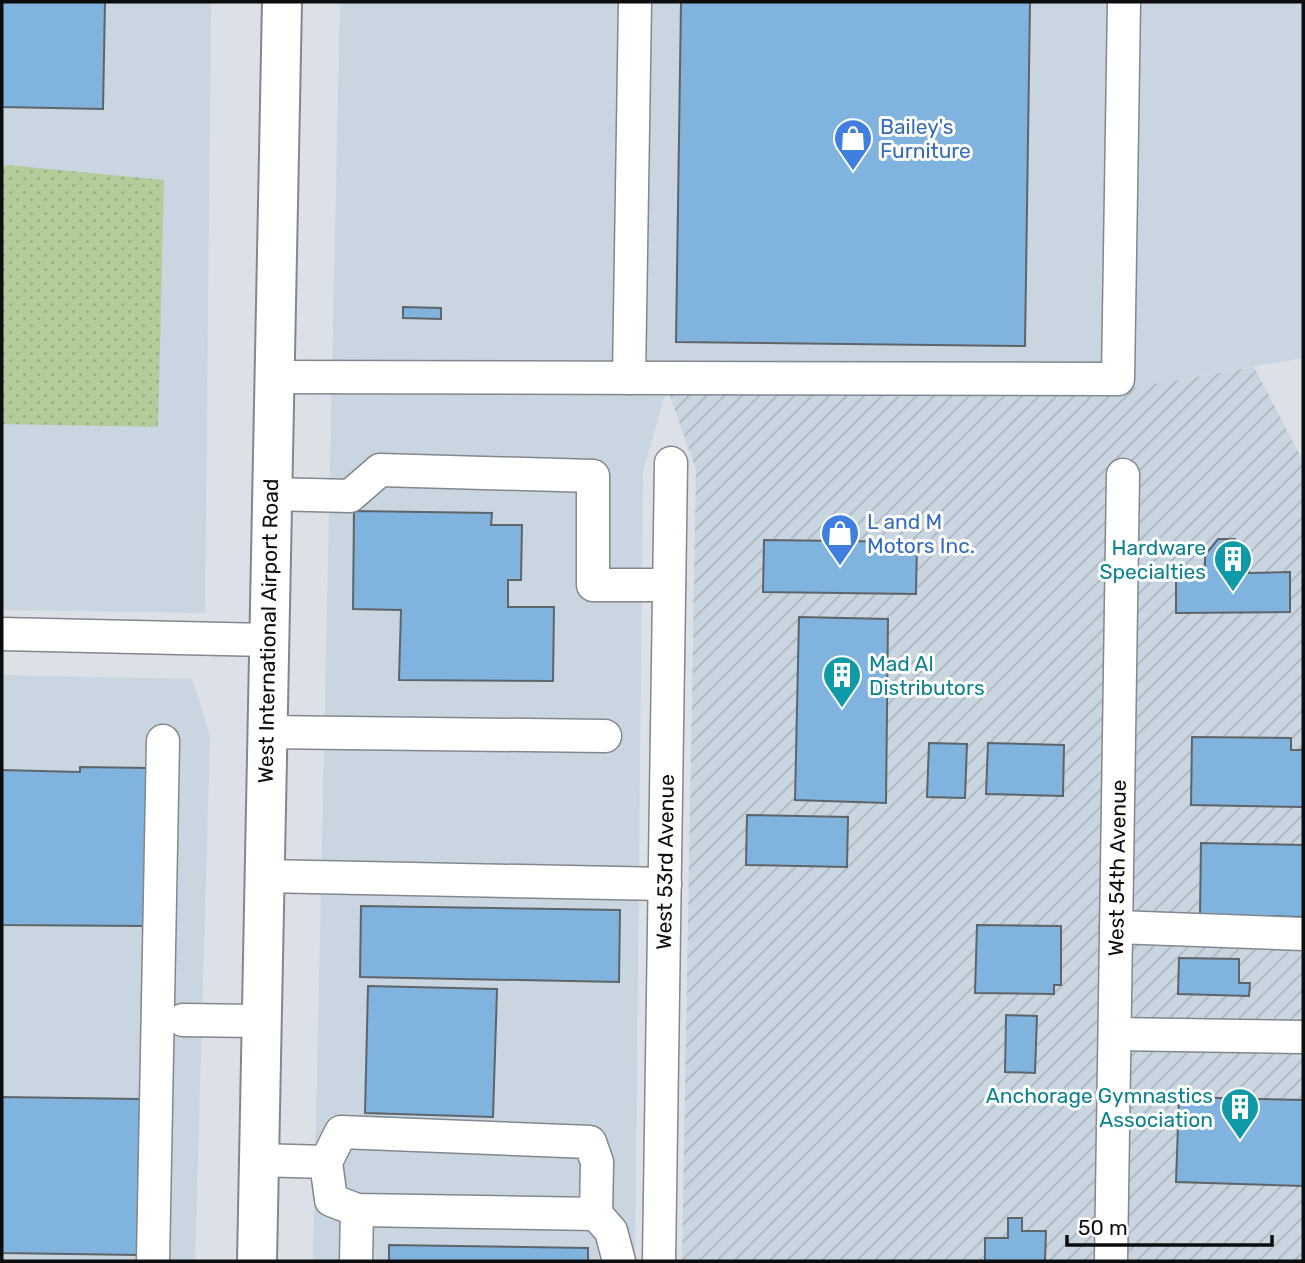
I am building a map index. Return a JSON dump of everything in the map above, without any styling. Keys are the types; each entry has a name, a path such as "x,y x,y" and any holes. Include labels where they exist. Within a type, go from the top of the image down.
{"main road":[{"name":"West International Airport Road","path":"257,1261 282,2"}],"street":[{"path":"629,378 635,2"},
{"path":"273,377 1118,379 1124,2"},
{"name":"West 53rd Avenue","path":"659,1261 671,463"},
{"path":"271,494 350,496 380,470 593,477 593,585 669,585"},
{"name":"West 54th Avenue","path":"1111,1261 1123,475"},
{"path":"2,634 268,640"},
{"path":"266,732 605,736"},
{"path":"153,1261 163,741"},
{"path":"263,876 665,884"},
{"path":"1116,927 1303,934"},
{"path":"158,981 183,1020"},
{"path":"183,1020 261,1021"},
{"path":"157,1063 183,1020"},
{"path":"1115,1034 1303,1038"},
{"path":"596,1214 357,1210 331,1200 326,1162 341,1132 590,1142 597,1162 596,1214 611,1231 619,1261"},
{"path":"258,1160 326,1162"},
{"path":"356,1261 357,1210"}],"shaded area":[{"path":"2,2 211,2 205,613 2,610"},
{"path":"340,2 1303,2 1303,358 1112,391 667,387 643,472 635,1261 313,1261"},
{"path":"1254,367 1303,461 1303,1261 682,1261 696,470 667,387 1112,391"},
{"path":"2,675 192,679 210,736 195,1261 2,1261"}],"green space":[{"path":"7,165 164,180 158,427 2,424 2,168"}],"building":[{"path":"2,2 105,2 103,109 2,107"},
{"name":"Bailey's Furniture","path":"681,2 1030,2 1025,346 676,342"},
{"path":"403,307 441,308 441,319 403,318"},
{"path":"354,511 492,513 491,525 522,525 521,580 508,580 508,607 554,607 553,681 399,680 401,610 353,609"},
{"name":"Hardware Specialties","path":"1218,539 1235,539 1248,554 1249,573 1290,572 1290,612 1176,613 1176,571 1205,571 1205,555"},
{"name":"L and M Motors Inc.","path":"764,540 917,542 916,594 763,592"},
{"name":"Mad Al Distributors","path":"799,617 888,619 886,803 795,800"},
{"path":"1192,737 1291,738 1291,750 1303,750 1303,807 1191,805"},
{"path":"929,743 967,744 965,798 927,797"},
{"path":"988,743 1064,745 1063,796 986,794"},
{"path":"80,767 149,768 146,926 2,925 2,770 80,772"},
{"path":"747,815 848,817 847,867 746,865"},
{"path":"1201,843 1303,845 1303,917 1200,915"},
{"path":"361,906 620,910 619,982 360,977"},
{"path":"977,925 1061,926 1061,985 1054,985 1054,994 975,993"},
{"path":"1179,958 1239,959 1239,983 1250,983 1249,996 1178,994"},
{"path":"368,986 497,989 493,1117 365,1113"},
{"path":"1006,1015 1037,1016 1035,1073 1005,1072"},
{"path":"2,1097 140,1099 137,1255 2,1253"},
{"name":"Anchorage Gymnastics Association","path":"1179,1097 1303,1100 1303,1186 1176,1182"},
{"path":"1008,1218 1022,1218 1022,1231 1046,1231 1045,1261 985,1261 985,1238 1008,1238"},
{"path":"389,1245 588,1248 588,1261 389,1261"}],"place":[{"name":"Bailey's Furniture","path":"853,172"},
{"name":"L and M Motors Inc.","path":"840,567"},
{"name":"Hardware Specialties","path":"1233,593"},
{"name":"Mad Al Distributors","path":"842,709"},
{"name":"Anchorage Gymnastics Association","path":"1240,1141"}]}
